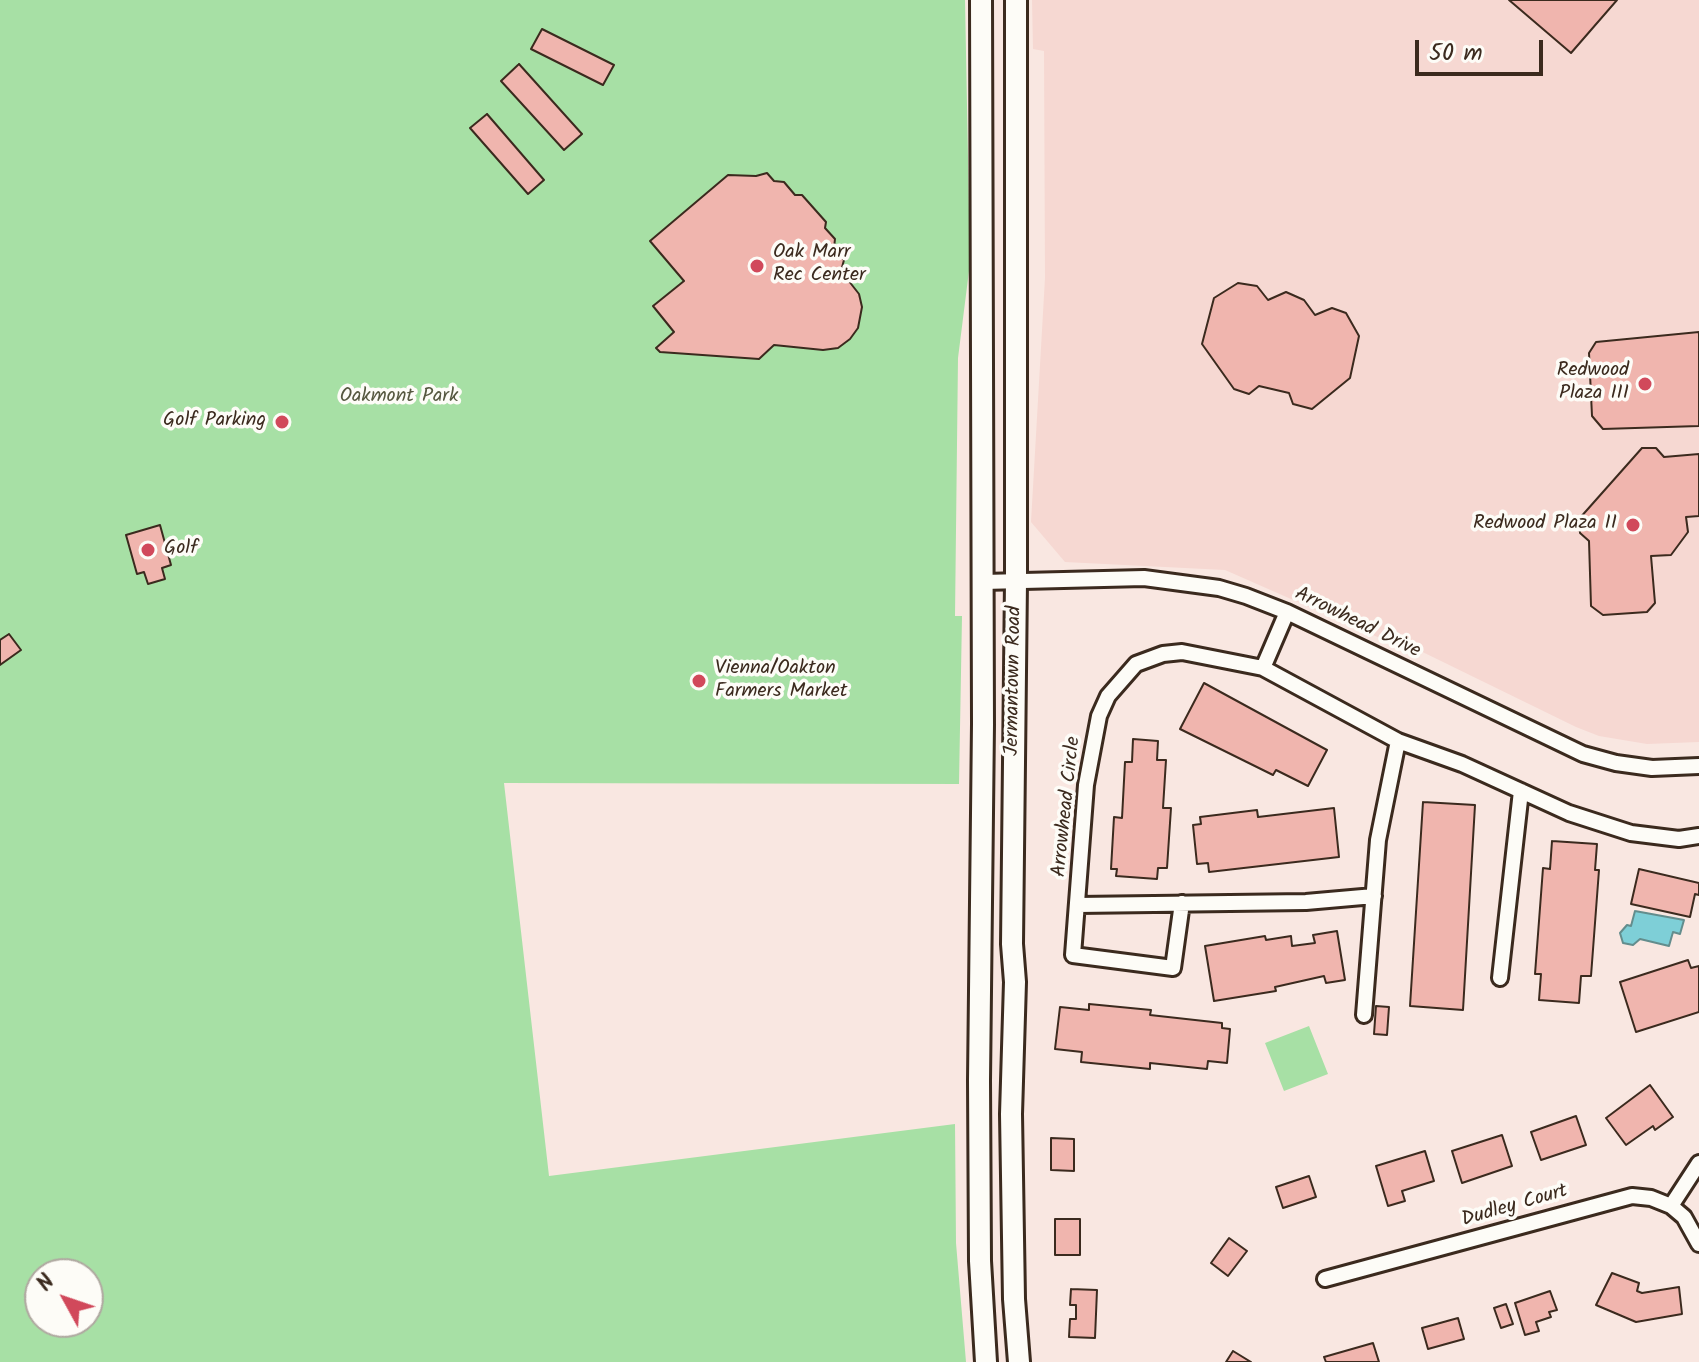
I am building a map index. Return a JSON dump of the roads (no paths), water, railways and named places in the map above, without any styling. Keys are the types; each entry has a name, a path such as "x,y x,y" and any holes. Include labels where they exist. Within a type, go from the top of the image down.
{"main road":[{"name":"Jermantown Road","path":"981,0 983,582 979,1080 980,1261 986,1362"},
{"name":"Jermantown Road","path":"1016,0 1016,581 1012,944 1015,982 1011,1114 1014,1299 1019,1362"}],"street":[{"name":"Arrowhead Drive","path":"983,582 1144,578 1186,582 1246,596 1287,612 1583,754 1652,768 1699,766"},
{"path":"1263,668 1287,612"},
{"name":"Arrowhead Circle","path":"1182,903 1173,968 1073,955 1086,785 1099,716 1108,696 1136,664 1163,654 1182,652 1263,668 1398,741 1462,764 1569,813 1631,833 1679,839 1699,836"},
{"path":"1364,1015 1378,840 1398,741"},
{"path":"1500,978 1521,791"},
{"name":"Arrowhead Circle","path":"1078,905 1306,902 1374,896"},
{"path":"1699,1163 1671,1206 1684,1217 1699,1244"},
{"name":"Dudley Court","path":"1325,1279 1612,1199 1632,1196 1651,1198 1671,1206"}],"water":[{"path":"1635,911 1684,920 1680,934 1673,932 1669,946 1640,939 1633,945 1623,943 1620,933 1627,925 1631,926"}],"place":[{"name":"Oak Marr Rec Center","path":"757,266"},
{"name":"Redwood Plaza III","path":"1645,384"},
{"name":"Golf Parking","path":"282,422"},
{"name":"Redwood Plaza II","path":"1633,525"},
{"name":"Golf","path":"148,550"},
{"name":"Vienna/Oakton Farmers Market","path":"699,681"}],"park label":[{"name":"Oakmont Park","path":"399,398"}]}
